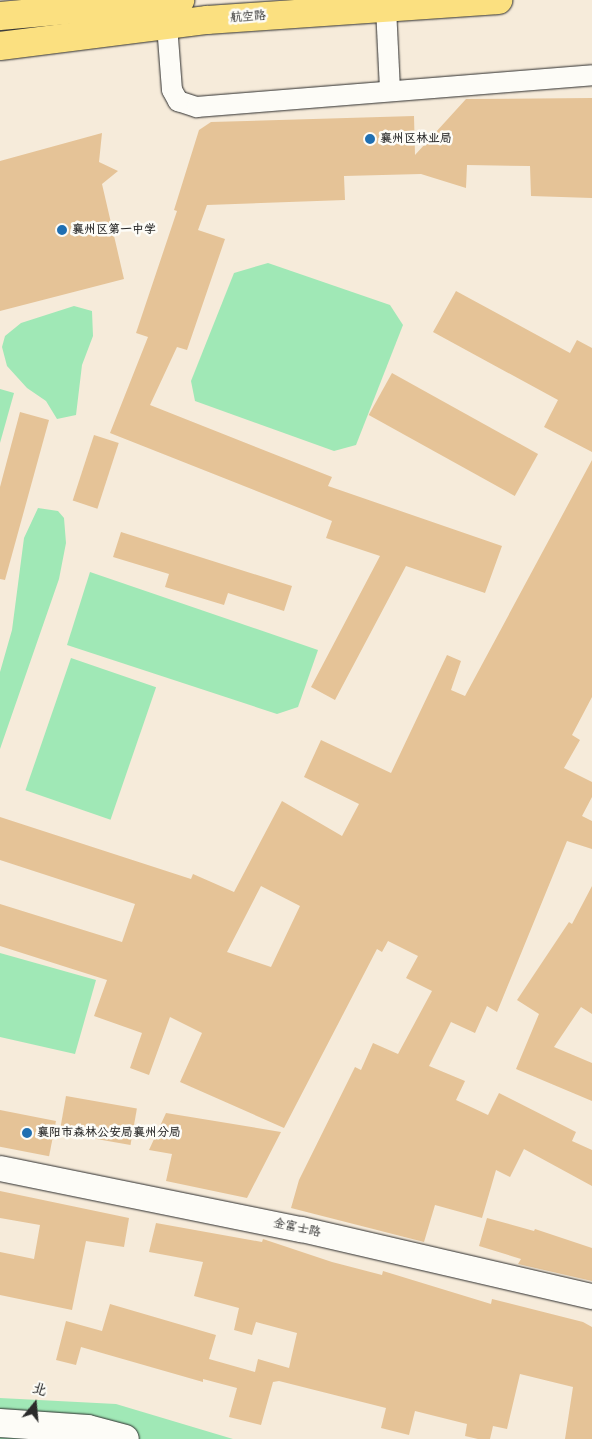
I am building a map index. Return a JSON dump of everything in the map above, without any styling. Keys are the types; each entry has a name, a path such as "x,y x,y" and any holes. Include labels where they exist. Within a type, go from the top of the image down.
{"main road":[{"path":"0,16 180,0"},
{"name":"航空路","path":"0,46 167,25 498,0"},
{"path":"0,1423 88,1429 125,1439"}],"street":[{"path":"386,8 390,91"},
{"path":"167,25 172,90 178,101 197,107 592,75"},
{"name":"金富士路","path":"0,1168 301,1229 592,1296"}],"green space":[{"path":"268,263 390,305 403,325 356,445 334,451 195,401 191,381 234,273"},
{"path":"74,306 92,311 93,336 82,365 76,415 57,419 46,401 27,388 7,366 2,347 5,336 21,323"},
{"path":"0,389 14,393 0,443"},
{"path":"38,508 58,511 64,518 66,543 59,579 0,749 0,672 12,630 24,538"},
{"path":"90,572 318,650 298,707 277,714 67,645"},
{"path":"71,658 156,687 111,820 25,790"},
{"path":"0,953 96,980 75,1054 0,1037"},
{"path":"0,1398 116,1404 233,1439 0,1439"}],"building":[{"path":"592,98 592,198 531,196 530,166 467,165 466,188 421,174 344,176 345,200 207,205 198,230 225,239 187,350 177,347 150,405 332,477 328,486 502,546 485,593 406,566 335,700 311,687 380,556 326,538 332,521 110,433 148,337 136,333 177,211 174,210 199,130 211,122 414,116 415,155 466,99"},
{"path":"102,133 99,162 118,171 102,184 124,279 0,311 0,161"},
{"path":"456,291 570,353 577,340 592,348 592,452 544,427 558,400 433,332"},
{"path":"392,373 538,454 515,496 369,415"},
{"path":"20,412 49,420 5,580 0,579 0,487"},
{"path":"94,435 119,443 97,509 73,501"},
{"path":"592,460 592,697 572,735 580,740 564,768 592,782 592,797 582,816 592,821 592,849 567,841 497,1012 487,1006 475,1033 451,1022 429,1066 465,1081 456,1100 488,1115 499,1093 576,1132 572,1141 592,1150 592,1186 524,1149 510,1177 496,1170 482,1218 435,1205 424,1242 291,1208 299,1180 355,1067 361,1070 373,1043 398,1054 432,991 406,978 418,956 388,941 382,952 377,949 284,1128 180,1082 202,1033 170,1017 149,1075 130,1068 142,1033 94,1016 107,980 0,946 0,904 122,942 135,904 0,860 0,817 191,879 193,874 234,892 282,801 342,836 359,804 304,777 321,740 391,773 447,655 461,661 451,690 465,696","holes":["261,886 300,906 271,967 227,952"]},
{"path":"121,532 292,586 284,611 228,593 224,605 165,587 169,574 113,557"},
{"path":"592,886 592,1014 581,1007 554,1047 592,1063 592,1101 516,1069 539,1014 517,1000 569,922 572,924"},
{"path":"66,1096 137,1109 130,1145 60,1132"},
{"name":"襄阳市森林公安局襄州分局","path":"0,1110 56,1121 49,1156 0,1147"},
{"path":"166,1113 281,1132 247,1198 166,1181 172,1154 149,1150"},
{"path":"0,1191 129,1218 124,1247 86,1241 72,1310 0,1295 0,1252 34,1259 40,1225 0,1218"},
{"path":"487,1218 534,1231 535,1229 592,1248 592,1281 518,1264 521,1259 479,1246"},
{"path":"156,1223 262,1242 263,1239 332,1262 382,1275 383,1271 491,1304 492,1299 583,1322 592,1327 592,1439 565,1439 573,1387 520,1374 507,1429 493,1426 490,1439 478,1439 465,1436 467,1424 415,1411 409,1435 381,1428 386,1408 279,1381 273,1382 261,1425 229,1417 237,1388 203,1379 203,1382 81,1347 76,1365 56,1360 66,1321 102,1331 110,1304 216,1335 209,1359 255,1372 258,1359 289,1368 297,1333 256,1322 252,1335 234,1330 239,1308 194,1296 203,1262 149,1252"}],"place":[{"name":"襄州区林业局","path":"370,139"},
{"name":"襄州区第一中学","path":"62,230"},
{"name":"襄阳市森林公安局襄州分局","path":"27,1133"}]}
